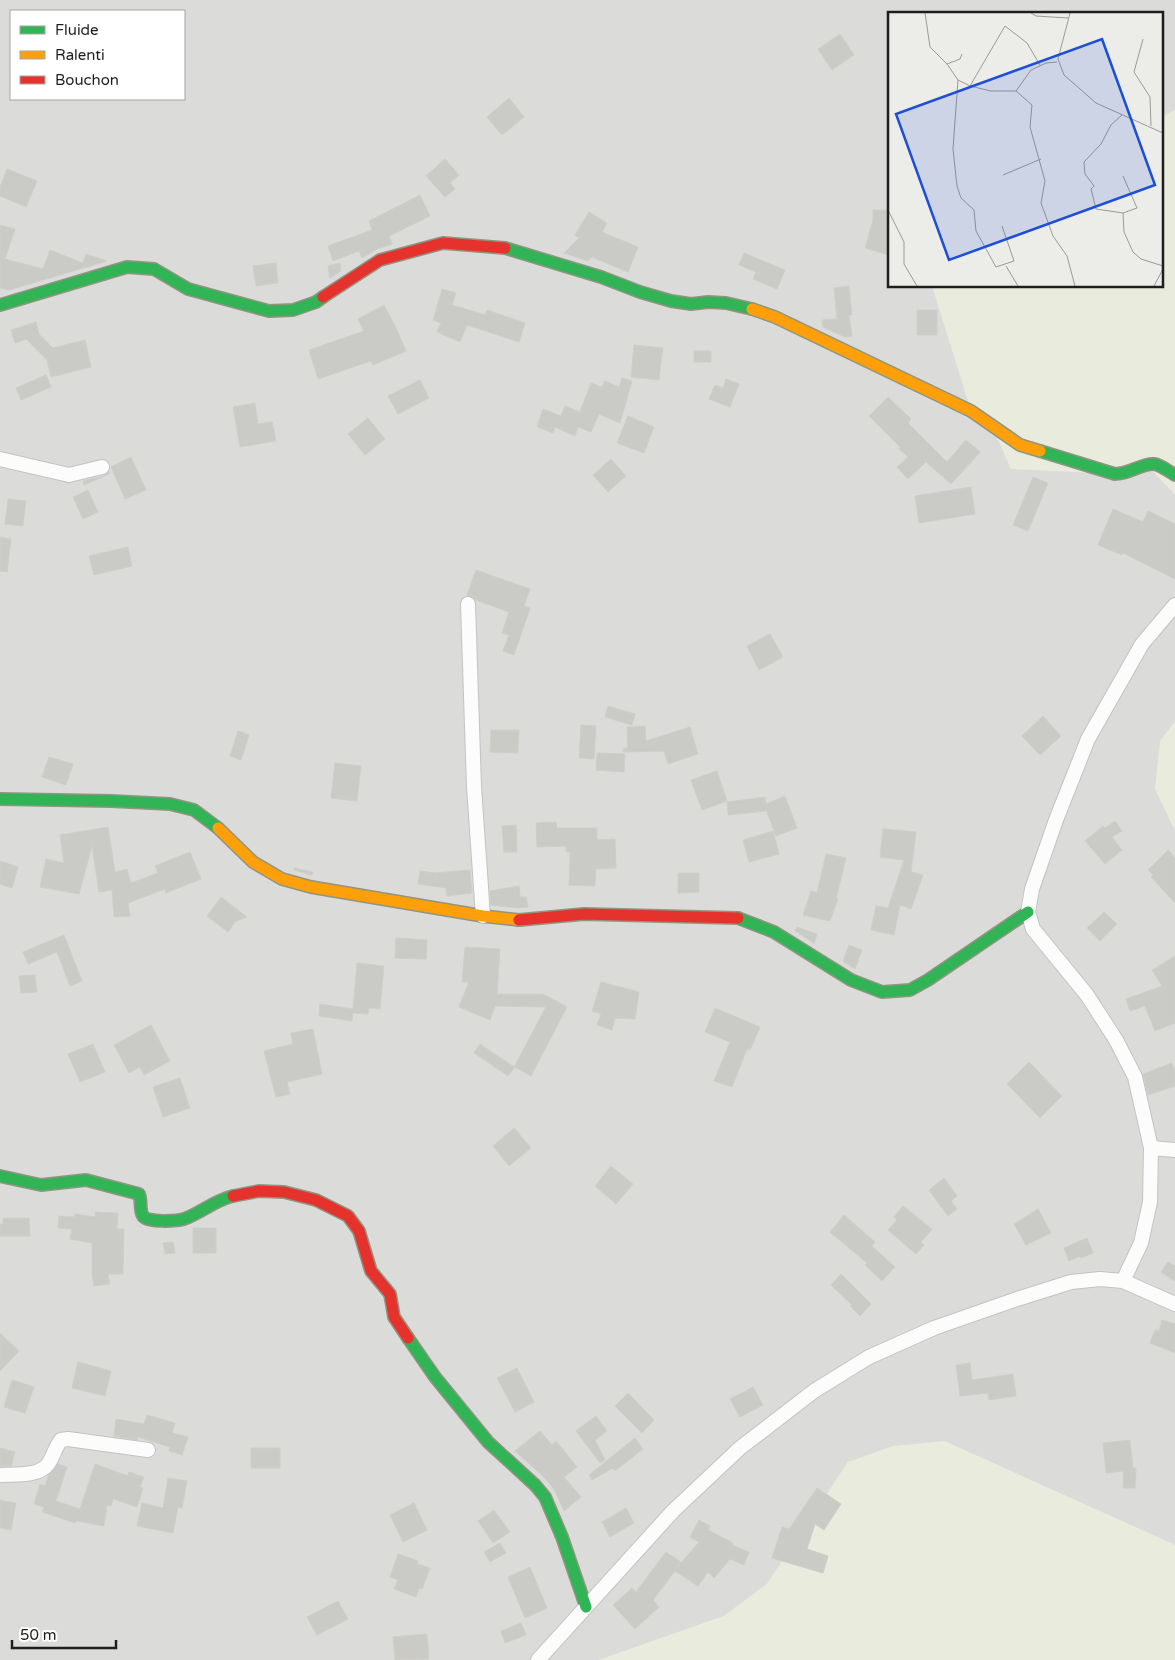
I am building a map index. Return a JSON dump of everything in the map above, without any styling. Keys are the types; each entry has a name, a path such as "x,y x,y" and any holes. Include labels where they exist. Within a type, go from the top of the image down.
{"street":[{"path":"0,305 127,267 140,266 154,269 188,289 269,310 293,310 316,302 380,260 409,251 443,243 506,248 601,277 640,292 671,300 691,304 708,302 726,303 775,317 971,411 1020,445 1115,474 1129,474 1153,464 1175,475"},
{"path":"0,459 69,475 102,468"},
{"path":"468,604 474,787 483,916"},
{"path":"1123,1281 1141,1243 1150,1202 1151,1148 1135,1077 1116,1040 1087,995 1033,929 1028,912 1032,889 1056,820 1088,739 1142,644 1175,605"},
{"path":"0,799 170,804 194,810 215,825 253,862 282,879 311,887 483,916 517,920 584,914 739,918 774,932 851,980 882,992 910,990 928,980 1028,912"},
{"path":"1151,1148 1175,1150"},
{"path":"0,1176 41,1184 86,1180 139,1194 142,1214 145,1219 151,1221 183,1219 223,1198 259,1191 284,1192 316,1200 348,1216 359,1231 371,1271 390,1294 394,1316 435,1377 488,1442 535,1485 545,1497 562,1537 586,1607"},
{"path":"538,1660 673,1511 740,1448 814,1391 861,1362 934,1328 1071,1282 1100,1279 1123,1281 1175,1304"},
{"path":"0,1475 26,1474 39,1471 48,1465 61,1440 68,1439 148,1450"}],"shaded area":[{"path":"0,0 1175,0 1175,1545 944,1441 848,1462 767,1584 724,1616 599,1660 0,1660"},
{"path":"1175,110 1175,495 1147,465 1115,474 1011,469 991,424 971,411 933,288 1162,288 1162,116"},
{"path":"1175,721 1175,831 1155,789 1160,741"},
{"path":"944,1441 1175,1545 1175,1660 599,1660 724,1616 767,1584 848,1462 893,1446"}],"building":[{"path":"840,34 854,55 832,70 818,49"},
{"path":"509,98 524,117 502,135 487,117"},
{"path":"445,159 459,175 450,183 455,189 445,197 426,176"},
{"path":"7,169 37,181 26,207 0,196 0,187"},
{"path":"420,195 430,216 389,236 392,244 377,249 362,258 359,251 333,261 328,246 372,230 369,221"},
{"path":"873,210 888,210 888,255 865,248 873,220"},
{"path":"589,212 607,223 602,232 638,247 628,272 592,257 588,261 564,253 579,238 575,235"},
{"path":"0,225 15,229 5,259 43,269 50,250 83,263 86,254 107,261 9,290 0,288"},
{"path":"744,253 785,270 777,289 753,279 756,272 739,265"},
{"path":"276,263 278,283 256,286 253,266"},
{"path":"340,263 341,271 330,278 328,266"},
{"path":"849,286 852,315 849,315 852,336 845,337 823,327 822,320 837,319 834,288"},
{"path":"442,289 456,293 452,305 485,315 487,310 525,323 519,342 467,325 460,342 437,332 441,323 433,320"},
{"path":"384,305 406,351 373,365 371,361 318,379 309,350 364,331 358,319"},
{"path":"917,310 937,310 937,335 917,335"},
{"path":"36,322 39,334 53,348 85,340 91,367 51,377 47,360 26,339 15,343 11,330"},
{"path":"634,345 663,348 659,380 631,377"},
{"path":"694,351 711,351 711,362 694,362"},
{"path":"46,375 51,387 21,400 16,388"},
{"path":"622,378 632,381 620,423 599,414 591,432 578,427 575,436 555,427 553,433 537,427 543,409 561,416 565,406 580,412 591,383 602,387 605,381 619,387"},
{"path":"726,379 739,384 730,407 709,399 715,385 723,388"},
{"path":"420,380 429,398 398,414 388,396"},
{"path":"888,397 911,419 908,423 947,462 966,440 980,452 951,484 926,462 908,479 897,467 908,457 869,416"},
{"path":"255,403 258,424 272,422 276,441 240,447 233,407"},
{"path":"628,416 654,427 644,453 617,443"},
{"path":"368,418 385,439 365,455 348,434"},
{"path":"131,457 146,490 125,499 111,467"},
{"path":"611,459 626,476 608,492 593,475"},
{"path":"109,472 109,474 84,485 83,481 104,476"},
{"path":"1033,477 1048,483 1028,531 1013,525"},
{"path":"971,487 975,514 919,523 915,496"},
{"path":"88,490 98,512 83,519 73,497"},
{"path":"8,499 26,501 23,526 5,524"},
{"path":"1113,509 1143,522 1148,511 1175,524 1175,579 1123,553 1122,555 1098,545"},
{"path":"0,537 11,539 7,572 0,571"},
{"path":"128,547 132,566 94,575 89,556"},
{"path":"476,570 530,589 524,606 530,608 514,655 503,651 509,635 502,633 509,612 467,595"},
{"path":"770,634 783,657 759,670 747,646"},
{"path":"608,706 635,714 632,725 605,717"},
{"path":"1043,716 1061,736 1040,755 1022,736"},
{"path":"581,725 596,726 594,759 579,758"},
{"path":"645,726 646,741 690,727 698,754 668,764 664,751 623,752 623,749 628,747 627,727"},
{"path":"491,730 519,730 518,753 490,752"},
{"path":"238,731 249,735 241,760 230,756"},
{"path":"597,753 625,754 624,772 596,770"},
{"path":"49,757 73,764 66,785 42,777"},
{"path":"335,763 361,766 357,801 331,798"},
{"path":"717,771 727,801 702,810 691,780"},
{"path":"785,796 797,828 776,836 766,809 766,811 728,815 727,802 765,797 766,804"},
{"path":"1115,821 1122,831 1112,837 1122,850 1105,864 1085,841 1103,826 1105,828"},
{"path":"556,822 557,828 597,828 597,840 615,839 616,868 596,869 595,886 569,885 570,852 566,852 566,846 537,847 536,823"},
{"path":"516,825 517,852 504,852 502,826"},
{"path":"108,827 115,872 127,869 131,883 158,873 155,866 190,852 201,879 166,893 165,889 128,903 130,916 114,917 112,890 99,892 92,846 79,894 40,887 46,859 64,863 60,835"},
{"path":"883,829 916,832 911,872 923,875 911,909 900,905 894,935 871,930 876,906 888,908 904,860 880,857"},
{"path":"773,831 779,854 749,862 743,840"},
{"path":"1168,850 1175,858 1175,903 1151,877 1153,875 1148,870"},
{"path":"826,854 846,858 836,899 838,899 830,921 803,915 811,891 817,893"},
{"path":"0,861 18,867 12,888 0,884"},
{"path":"294,868 313,872 312,875 294,870"},
{"path":"470,870 472,893 447,896 446,888 418,884 420,871 435,873"},
{"path":"678,873 699,873 699,892 678,893"},
{"path":"519,886 520,897 526,897 528,907 517,908 491,905 490,891"},
{"path":"221,897 247,917 235,922 228,932 207,916"},
{"path":"1104,912 1117,924 1100,941 1087,928"},
{"path":"797,927 817,934 814,943 795,931"},
{"path":"64,935 82,981 70,986 57,952 28,964 23,952"},
{"path":"396,938 427,940 426,959 395,958"},
{"path":"849,945 862,950 855,969 843,961"},
{"path":"465,947 500,949 497,994 543,994 567,1007 531,1076 515,1067 508,1076 474,1053 480,1044 514,1067 546,1007 495,1006 490,1020 459,1007 469,982 462,982"},
{"path":"1175,956 1175,1023 1155,1031 1145,1006 1130,1011 1126,999 1162,986 1152,970"},
{"path":"357,963 384,966 380,1009 369,1008 368,1014 353,1013 352,1021 319,1016 320,1004 353,1009"},
{"path":"35,975 37,992 21,993 19,976"},
{"path":"601,982 639,992 635,1019 615,1018 612,1030 597,1025 601,1014 592,1011"},
{"path":"715,1008 760,1027 750,1050 747,1049 732,1087 714,1081 730,1042 705,1032"},
{"path":"151,1025 170,1061 144,1075 140,1067 129,1073 114,1045"},
{"path":"313,1029 322,1074 287,1082 290,1094 276,1097 264,1051 293,1044 291,1033"},
{"path":"93,1044 105,1072 80,1082 68,1054"},
{"path":"1029,1062 1062,1096 1040,1118 1007,1084"},
{"path":"1172,1063 1175,1072 1175,1086 1148,1095 1143,1074"},
{"path":"180,1078 190,1108 163,1117 153,1087"},
{"path":"514,1128 531,1148 509,1166 493,1146"},
{"path":"611,1166 633,1184 616,1204 595,1186"},
{"path":"944,1178 957,1196 951,1201 957,1209 948,1216 929,1190"},
{"path":"903,1206 932,1229 921,1242 924,1245 916,1254 888,1230 897,1220 894,1217"},
{"path":"1038,1209 1051,1233 1026,1245 1014,1224"},
{"path":"95,1212 118,1213 117,1229 124,1229 123,1274 108,1274 110,1284 94,1286 92,1243 70,1239 72,1229 58,1228 59,1216 74,1217 75,1214 95,1217"},
{"path":"844,1215 875,1242 872,1246 895,1267 882,1281 865,1265 867,1263 830,1232"},
{"path":"3,1218 29,1218 30,1236 0,1236 0,1224 3,1224"},
{"path":"193,1228 216,1228 216,1253 193,1253"},
{"path":"1087,1238 1093,1253 1069,1261 1064,1248"},
{"path":"173,1242 175,1253 165,1254 163,1243"},
{"path":"1168,1262 1175,1266 1175,1281 1161,1272"},
{"path":"841,1274 871,1304 860,1316 850,1306 852,1305 831,1285"},
{"path":"1162,1320 1175,1324 1175,1353 1150,1343 1155,1330 1159,1331"},
{"path":"0,1333 19,1351 0,1371"},
{"path":"78,1362 111,1371 105,1396 72,1388"},
{"path":"970,1363 972,1380 1013,1374 1016,1396 989,1400 988,1393 960,1396 956,1365"},
{"path":"517,1368 534,1402 515,1412 497,1378"},
{"path":"12,1380 34,1387 25,1413 4,1407"},
{"path":"753,1387 763,1405 740,1417 730,1399"},
{"path":"628,1393 654,1420 642,1433 615,1406"},
{"path":"147,1415 175,1423 172,1433 188,1437 182,1455 169,1451 170,1447 138,1437 137,1440 114,1436 116,1419 144,1424"},
{"path":"596,1416 607,1431 595,1440 605,1460 600,1463 576,1431"},
{"path":"540,1431 552,1445 556,1441 577,1467 564,1477 581,1497 564,1511 554,1489 543,1476 515,1451"},
{"path":"635,1438 643,1449 615,1471 613,1468 592,1480 589,1475"},
{"path":"1130,1440 1133,1468 1136,1468 1135,1488 1123,1488 1124,1471 1106,1473 1103,1443"},
{"path":"0,1448 15,1452 11,1466 0,1466"},
{"path":"251,1448 280,1448 280,1468 251,1468"},
{"path":"58,1464 67,1467 56,1501 80,1509 95,1464 128,1476 129,1472 144,1477 140,1487 143,1488 137,1507 113,1499 111,1506 107,1505 104,1526 76,1521 75,1523 42,1512 44,1507 34,1504 40,1484 45,1486 48,1476"},
{"path":"168,1478 187,1481 182,1508 178,1507 173,1533 137,1526 142,1503 163,1508"},
{"path":"817,1488 841,1504 824,1530 815,1524 807,1549 828,1556 823,1573 772,1558 782,1527 789,1529"},
{"path":"0,1500 16,1503 11,1530 0,1528"},
{"path":"414,1503 427,1530 403,1542 390,1515"},
{"path":"626,1508 634,1523 610,1537 602,1522"},
{"path":"494,1510 510,1532 493,1543 478,1521"},
{"path":"699,1520 710,1526 708,1530 733,1543 732,1545 749,1552 744,1565 730,1559 714,1578 708,1572 698,1586 675,1571 653,1600 659,1607 635,1629 613,1605 632,1588 636,1592 666,1552 681,1562 675,1570 699,1542 690,1537"},
{"path":"500,1543 506,1553 490,1562 484,1552"},
{"path":"398,1554 418,1561 417,1564 430,1568 422,1589 419,1588 416,1597 394,1589 398,1580 390,1577"},
{"path":"530,1567 547,1608 525,1618 508,1577"},
{"path":"338,1601 348,1619 317,1635 307,1617"},
{"path":"521,1623 526,1635 505,1643 501,1631"},
{"path":"427,1634 429,1659 395,1660 393,1637"}],"traffic: fast":[{"path":"505,248 601,277 640,292 671,301 691,304 708,302 726,303 752,309"},
{"path":"0,305 127,267 154,269 188,289 269,311 293,310 316,302 323,297"},
{"path":"1040,451 1115,474 1154,464 1175,475"},
{"path":"0,799 170,804 194,810 218,828"},
{"path":"738,918 774,932 851,980 882,992 910,990 928,980 1028,912"},
{"path":"0,1176 41,1185 86,1180 139,1194 143,1216 156,1221 184,1219 220,1200 233,1196"},
{"path":"408,1338 435,1377 488,1442 535,1485 545,1497 562,1537 586,1607"}],"traffic: slow":[{"path":"752,309 775,317 971,411 1020,445 1040,451"},
{"path":"218,828 253,862 282,879 311,887 483,916 519,920"}],"traffic: jam":[{"path":"323,297 380,260 443,243 505,248"},
{"path":"519,920 584,914 738,918"},
{"path":"233,1196 259,1191 284,1192 316,1200 348,1216 359,1231 371,1271 390,1294 394,1317 408,1338"}]}
